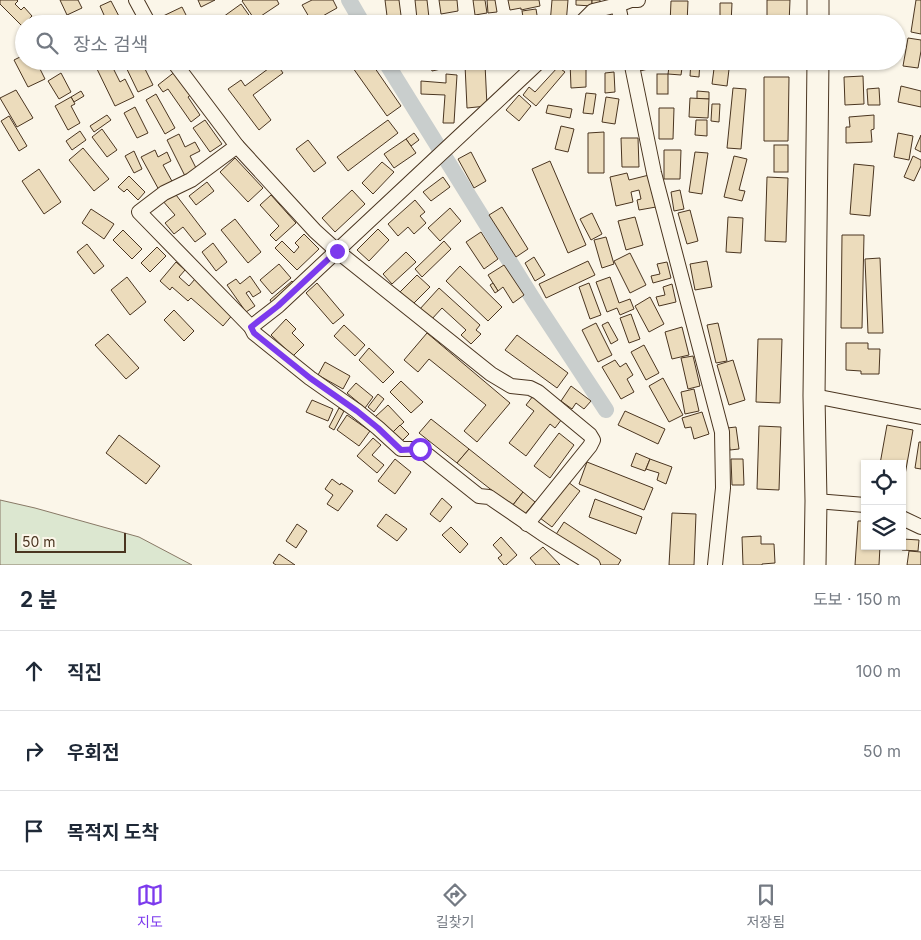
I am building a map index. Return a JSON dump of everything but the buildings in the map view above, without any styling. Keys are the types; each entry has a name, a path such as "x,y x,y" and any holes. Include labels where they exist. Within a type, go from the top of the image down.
{"main road":[{"path":"818,0 818,15"},
{"path":"815,565 814,396 818,70"}],"street":[{"path":"136,0 144,15"},
{"path":"590,15 594,11 638,0"},
{"path":"618,5 620,15"},
{"path":"180,70 237,146 315,231 337,251 491,374 511,386 530,388 538,392 590,435 593,440 590,446 527,524"},
{"path":"251,327 278,306 530,70"},
{"path":"633,70 654,173 722,432 723,488 715,565"},
{"path":"237,146 191,180 164,193 139,212 251,327 254,333 310,378 357,411 401,450 420,449 479,496 489,497 527,524 593,565"},
{"path":"814,396 921,417"},
{"path":"816,501 861,505"},
{"path":"906,520 921,527"}],"green space":[{"path":"0,500 139,537 192,565 0,565"}],"waterway":[{"path":"349,0 358,15"},
{"path":"391,70 533,299 606,410"}],"route":[{"path":"337,251 278,306 251,327 254,333 310,378 357,411 401,450 420,449"}]}
